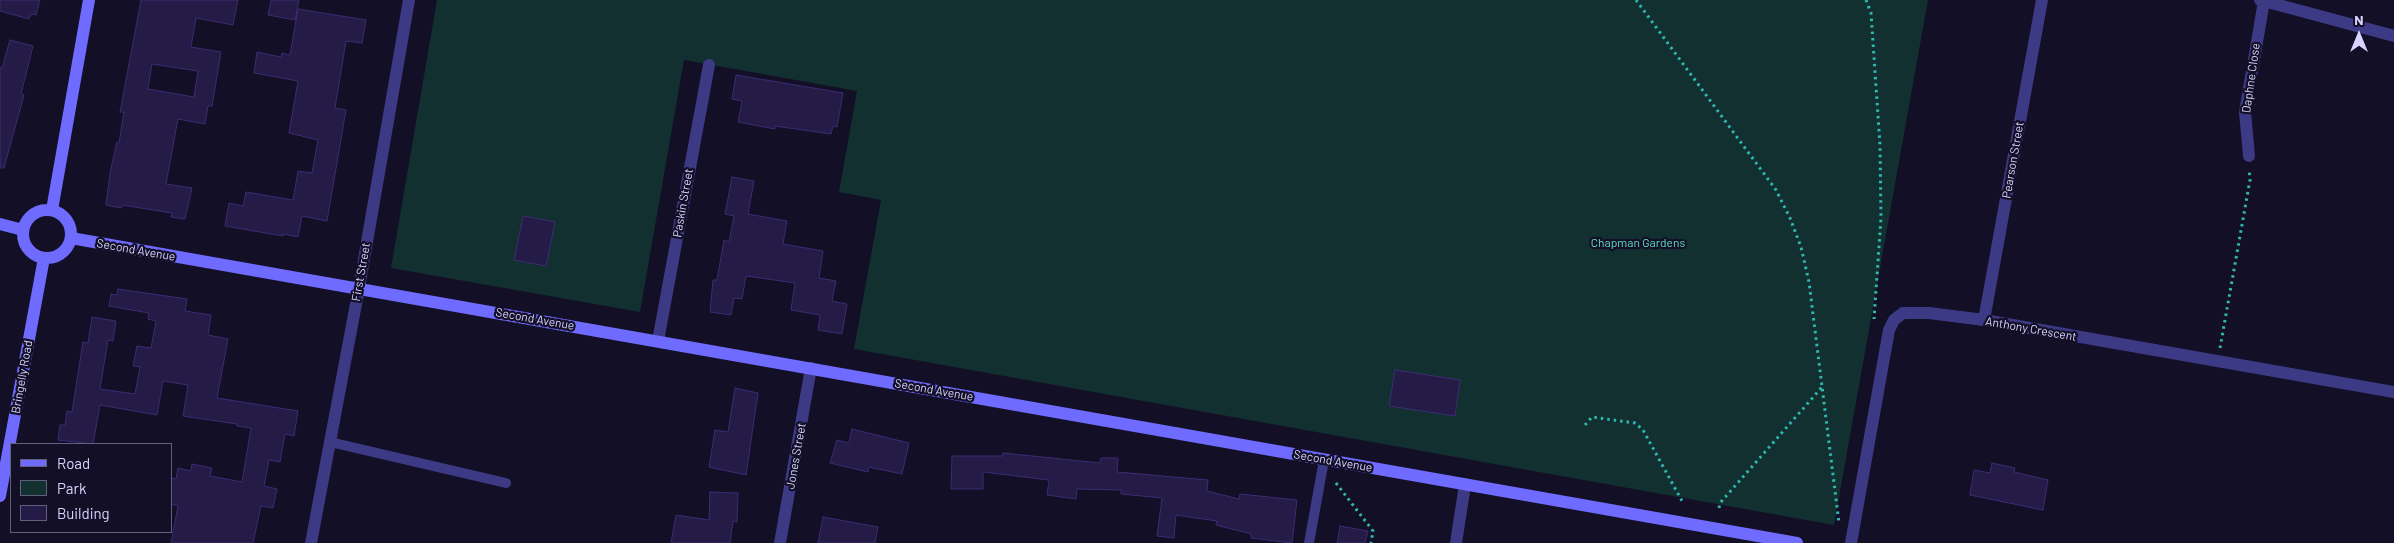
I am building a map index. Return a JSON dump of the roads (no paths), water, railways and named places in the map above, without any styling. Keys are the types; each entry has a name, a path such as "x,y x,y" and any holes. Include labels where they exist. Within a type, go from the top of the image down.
{"street":[{"path":"52,210 89,0"},
{"name":"First Street","path":"311,543 359,288 409,0"},
{"name":"Pearson Street","path":"1984,320 2042,0"},
{"path":"2262,0 2394,36"},
{"name":"Daphne Close","path":"2249,156 2245,112 2262,0"},
{"name":"Paskin Street","path":"658,341 708,65"},
{"path":"52,210 66,218 70,226 71,238 66,249 60,255 44,258 36,256 25,245 23,230 26,222 37,212 52,210"},
{"path":"0,224 23,230"},
{"name":"Second Avenue","path":"71,238 1797,543"},
{"name":"Bringelly Road","path":"0,496 44,258"},
{"name":"Anthony Crescent","path":"1851,543 1891,324 1898,316 1915,312 1984,320 2394,392"},
{"name":"Jones Street","path":"780,543 812,368"},
{"path":"1456,543 1465,485"}],"lane":[{"path":"330,442 506,483"},
{"path":"1309,543 1324,460"}],"park label":[{"name":"Chapman Gardens","path":"1638,243"}]}
